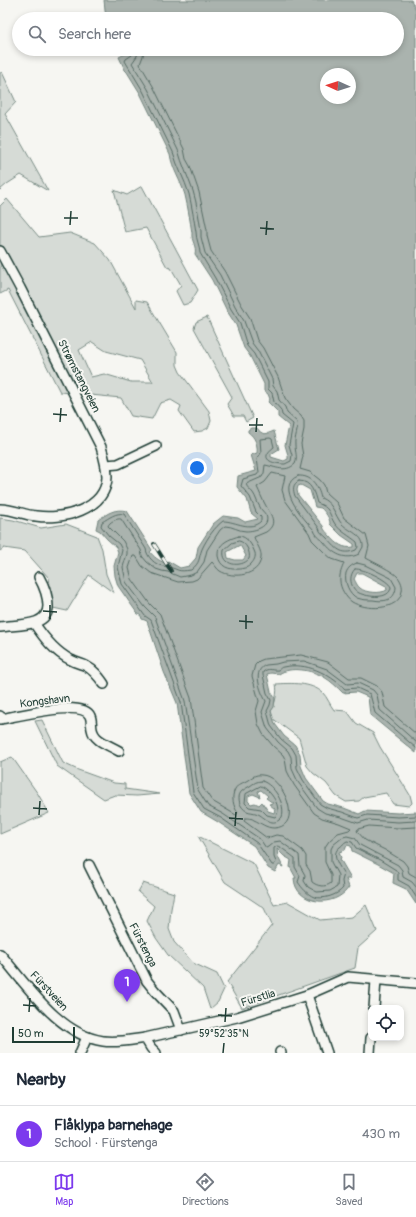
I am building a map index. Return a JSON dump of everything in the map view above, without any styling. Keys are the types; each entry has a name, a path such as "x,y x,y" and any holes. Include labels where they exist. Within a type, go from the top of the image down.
{"street":[{"name":"Strømstangveien","path":"0,251 101,447 106,465 107,478 104,491 97,499 78,512 62,517 52,518 35,516 0,509"},
{"path":"106,465 118,464 156,446"},
{"path":"0,627 34,623 44,618 48,614 48,600 45,587 39,577"},
{"path":"34,623 44,639 52,647 71,660 91,669 104,684"},
{"name":"Kongshavn","path":"0,716 1,719 57,709 76,708 85,711 90,716 92,730 96,738 119,750"},
{"name":"Fürstenga","path":"88,865 147,980 174,1011 181,1030"},
{"name":"Fürstveien","path":"0,954 48,1010 66,1026 87,1037 103,1041 122,1041 145,1038"},
{"name":"Fürstlia","path":"145,1038 237,1017 307,995 348,977 416,983"},
{"path":"374,1005 376,980"},
{"path":"307,995 327,1053"},
{"path":"80,1053 87,1037"},
{"path":"145,1038 156,1053"},
{"path":"370,1053 371,1041"}],"shaded area":[{"path":"2,72 16,102 5,114 48,191 21,175 0,190 0,73"},
{"path":"142,186 198,290 190,303 183,305 176,291 181,285 171,268 167,267 146,228 125,232 114,190 127,195"},
{"path":"7,199 39,237 70,233 95,243 110,260 136,308 136,300 147,302 177,352 177,365 180,372 209,411 211,421 208,428 202,431 194,432 179,411 181,406 171,400 160,403 152,419 131,416 121,398 60,392 8,290 0,294 0,206","holes":["92,342 106,351 140,360 153,382 131,382 104,374 91,377 79,350"]},
{"path":"207,317 253,418 246,422 243,416 234,416 227,404 232,397 194,328 196,322"},
{"path":"0,518 41,528 66,524 97,536 102,549 106,574 114,593 89,575 67,611 53,608 49,578 25,551 4,548 0,551"},
{"path":"276,684 301,684 318,689 323,693 334,710 347,711 356,723 373,733 410,795 412,803 409,806 393,804 386,793 364,797 359,801 346,802 336,796 326,783 313,773 307,766 299,738 272,718 271,711 277,691"},
{"path":"42,720 63,763 114,783 125,784 125,789 160,794 137,796 115,795 104,799 57,766 35,721"},
{"path":"12,757 38,794 49,813 0,834 0,762"},
{"path":"198,836 254,864 274,905 288,902 320,920 352,917 366,905 377,931 358,948 355,968 242,1008 227,982 272,925 264,908 225,882"},
{"path":"143,883 174,893 169,929 174,942 193,963 217,974 224,989 218,1002 210,1009 203,988 168,955 156,938 147,921 154,906 138,892"}],"water":[{"path":"104,0 411,0 416,10 416,753 370,715 368,697 356,692 343,693 327,679 313,672 289,670 279,674 267,674 271,692 275,698 274,707 271,711 275,724 284,736 295,745 300,754 301,766 306,778 323,801 359,814 365,811 398,813 416,812 416,904 406,889 393,883 394,873 352,851 351,846 347,845 345,850 339,852 340,859 351,878 346,879 349,887 343,894 335,899 317,901 308,899 301,894 296,887 294,878 296,878 290,867 291,860 277,849 278,857 283,867 279,865 275,872 268,868 254,846 201,812 189,793 177,703 164,672 147,621 142,619 137,613 118,586 114,566 118,552 116,547 96,529 98,520 105,515 119,510 127,511 152,550 150,552 158,560 165,563 168,561 180,568 189,566 196,558 198,547 213,524 223,516 238,518 245,522 258,519 251,513 247,499 237,487 238,476 256,471 251,455 257,453 257,447 248,430 251,428 257,428 264,434 274,431 279,449 271,454 271,457 284,461 288,459 285,445 289,426 278,417 278,412 268,402 270,399 268,394 264,391 264,384 250,356 244,348 236,325 227,311 212,280 195,254 185,195 170,154 140,93 125,70 119,57 121,56 404,56 404,12 105,12","holes":["301,485 310,490 315,507 321,508 326,513 330,524 341,535 354,544 354,547 343,547 338,544 325,530 298,495 298,486","240,545 246,556 243,560 235,560 228,558 227,552","357,573 362,573 386,586 387,590 377,592 362,590 354,579","261,790 268,796 266,798 273,803 269,804 275,809 274,813 268,811 262,802 259,805 255,803 251,804 248,801 248,796 253,794 260,797 258,791"]}],"railway":[{"path":"154,544 171,571"}],"place":[{"name":"Flåklypa barnehage","path":"127,1002"}]}
